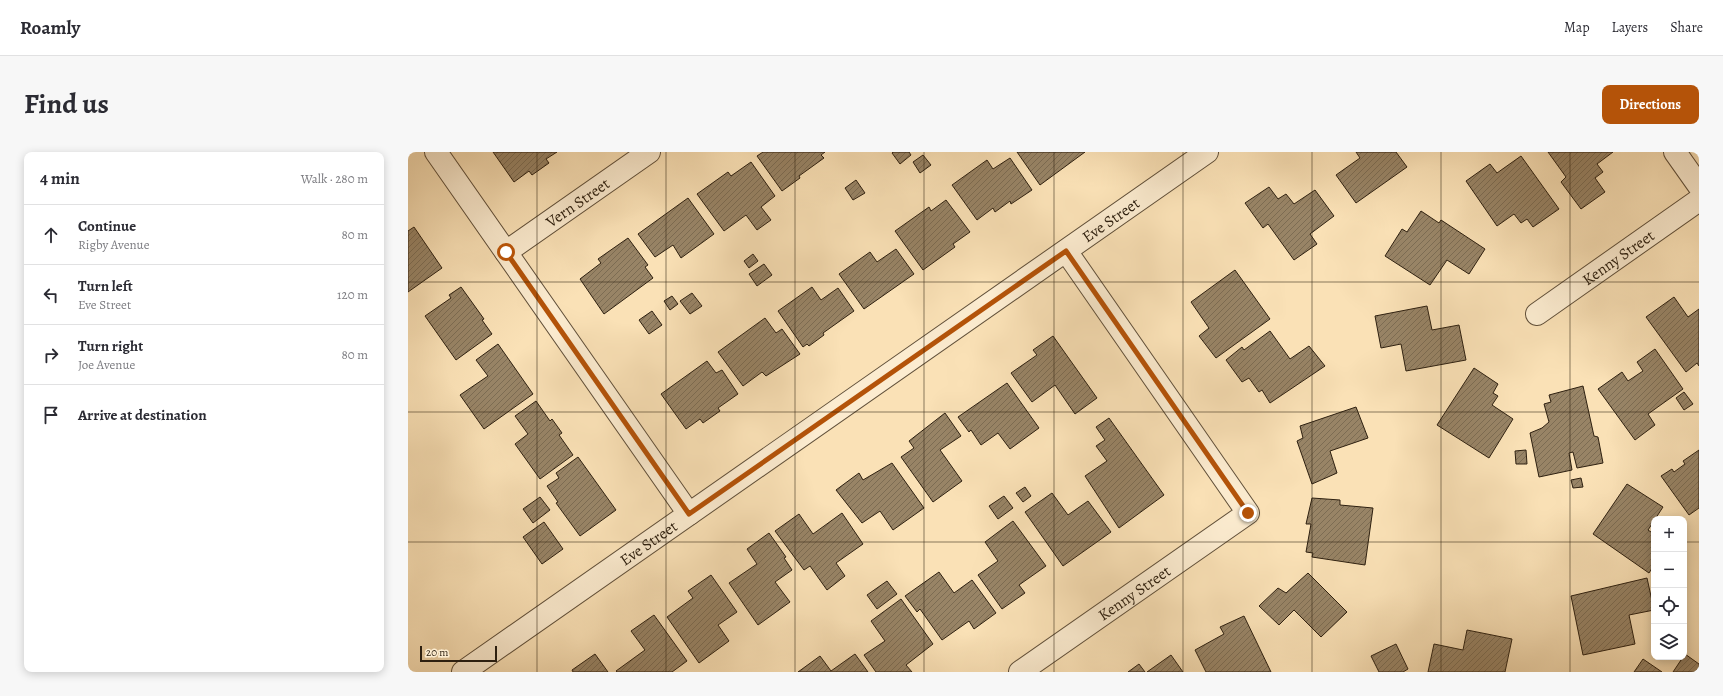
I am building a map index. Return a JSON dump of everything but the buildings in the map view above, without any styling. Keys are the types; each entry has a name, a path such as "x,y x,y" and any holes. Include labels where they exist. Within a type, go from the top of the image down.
{"street":[{"path":"436,152 689,514"},
{"name":"Vern Street","path":"506,252 650,152"},
{"name":"Eve Street","path":"463,672 1207,152"},
{"path":"1675,152 1699,186"},
{"name":"Kenny Street","path":"1536,314 1699,200"},
{"name":"Kenny Street","path":"1020,672 1248,513 1066,251"}],"route":[{"path":"506,252 689,514 1066,251 1248,513"}]}
